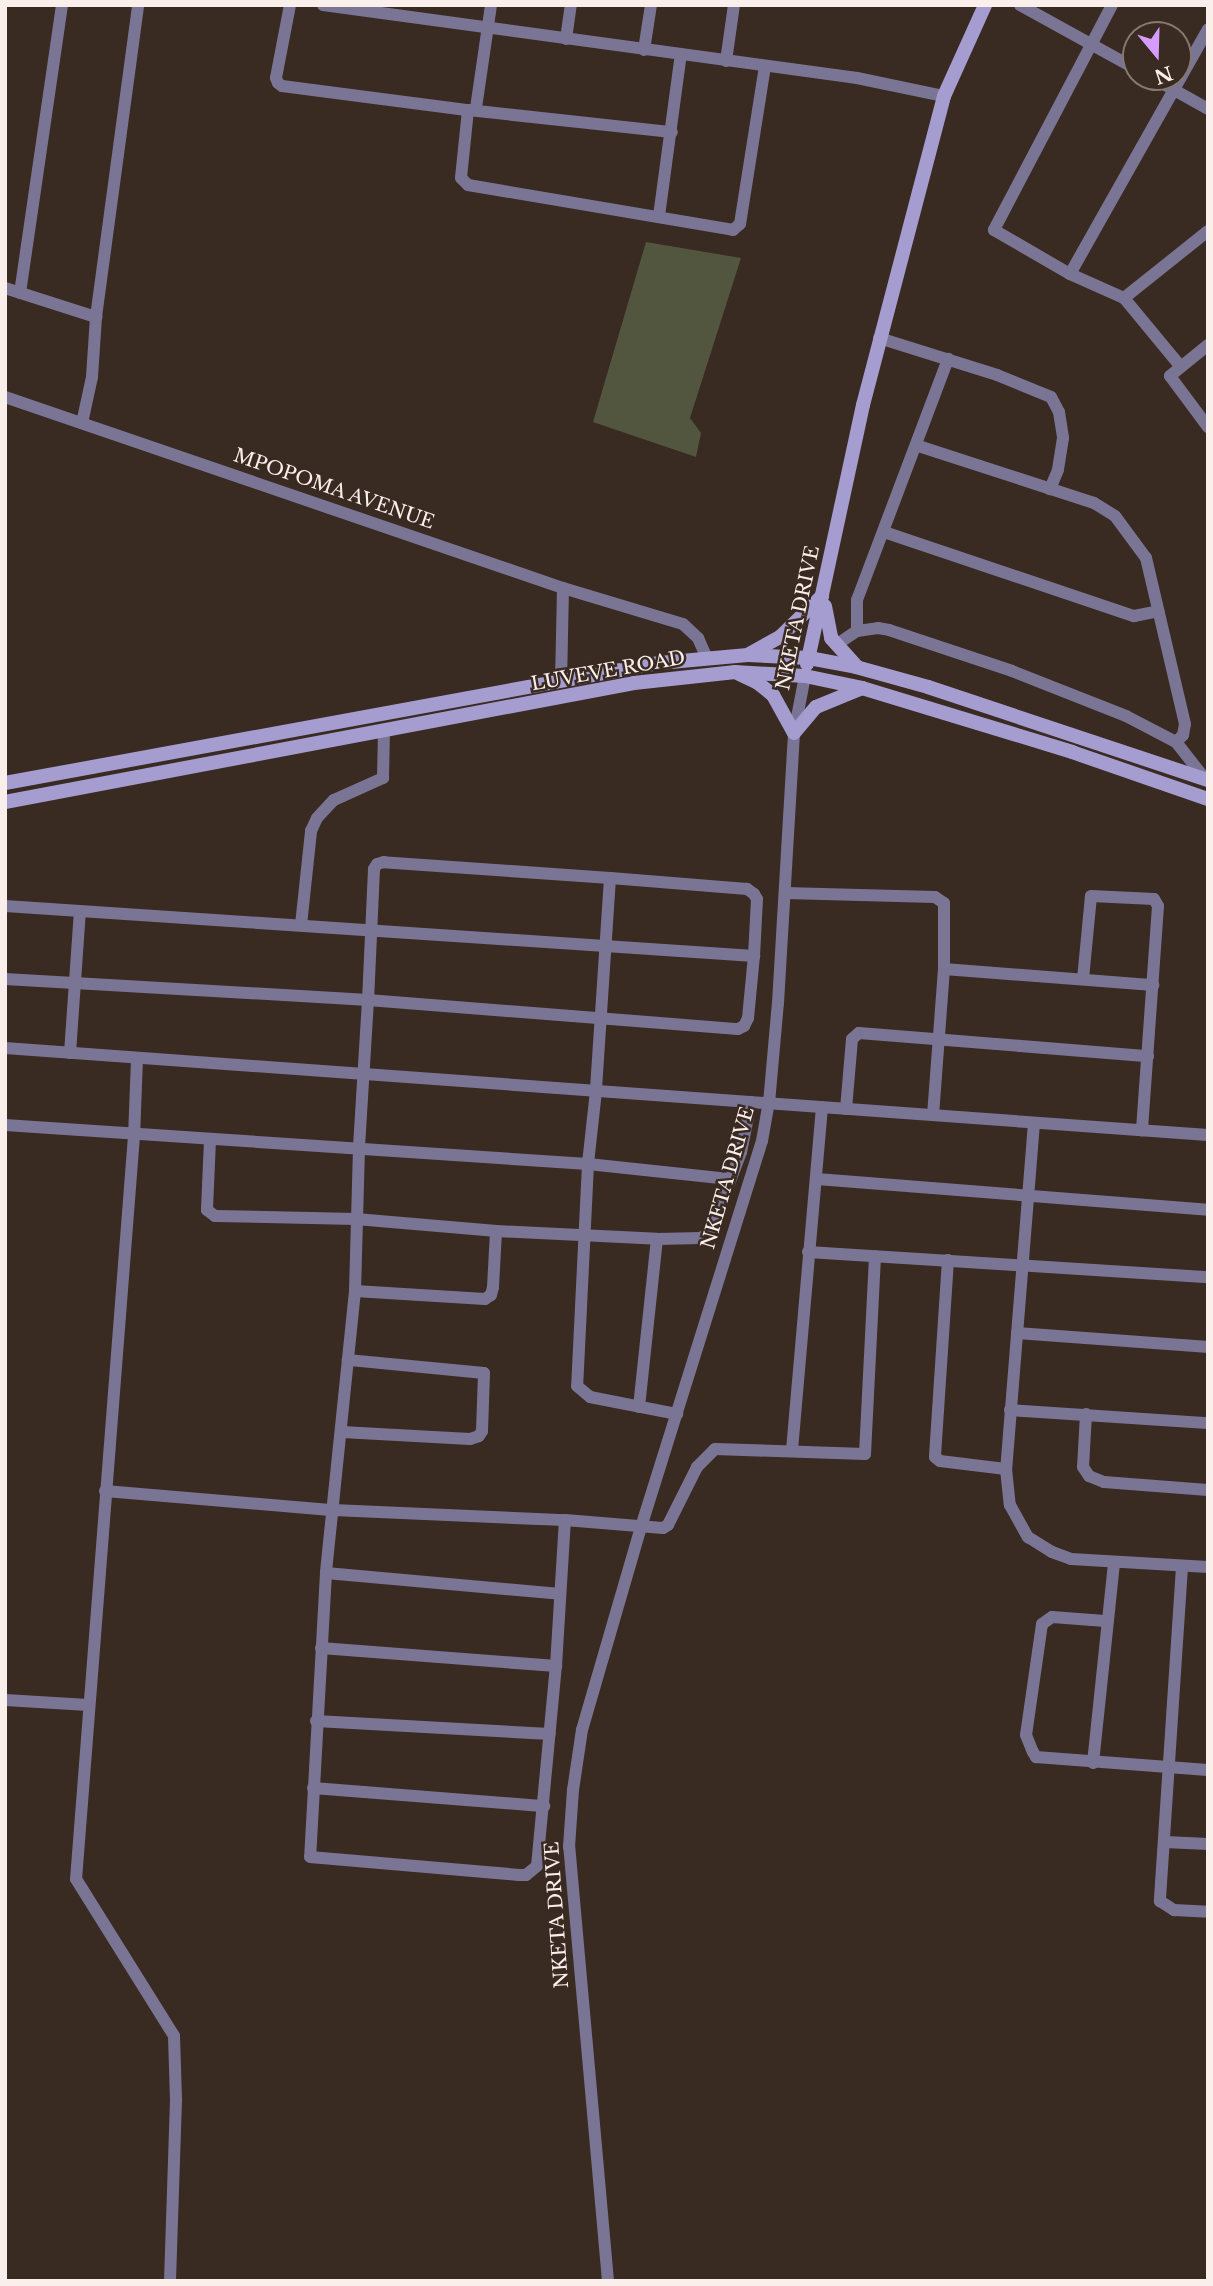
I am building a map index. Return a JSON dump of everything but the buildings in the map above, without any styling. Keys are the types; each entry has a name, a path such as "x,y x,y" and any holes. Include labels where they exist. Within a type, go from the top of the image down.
{"street":[{"path":"20,293 62,5"},
{"path":"82,423 92,377 96,317 138,5"},
{"path":"290,5 276,78 282,86 672,132"},
{"path":"323,5 410,12 488,29 857,78 944,96"},
{"path":"491,5 461,178 468,186 733,230 738,227 765,66"},
{"path":"566,39 571,5"},
{"path":"644,50 651,5"},
{"path":"726,61 734,5"},
{"name":"NKETA DRIVE","path":"608,2281 569,1847 570,1817 582,1730 641,1527 762,1140 769,1103 794,733 805,676 880,338 944,96 985,5"},
{"path":"1020,5 1122,61"},
{"path":"1112,5 994,226 996,232 1070,274 1124,298 1181,367"},
{"path":"1192,56 1208,29"},
{"path":"659,216 681,54"},
{"path":"1070,274 1171,91"},
{"path":"1176,91 1208,109"},
{"path":"1124,298 1208,231"},
{"path":"5,288 96,317"},
{"path":"880,338 948,359 1051,397 1059,412 1063,438 1058,470 1050,489"},
{"path":"1208,345 1170,376 1208,427"},
{"path":"857,631 855,609 948,359"},
{"name":"MPOPOMA AVENUE","path":"5,397 563,588 683,624 698,638 707,658"},
{"path":"916,445 1094,503 1115,516 1146,558 1185,724 1183,735 1176,742"},
{"path":"884,532 1134,616 1159,611"},
{"path":"561,680 563,588"},
{"path":"824,594 828,627 836,645 856,667"},
{"path":"748,655 780,637 824,594"},
{"path":"836,645 857,631 878,628 1012,671 1126,716 1176,742 1206,779"},
{"name":"LUVEVE ROAD","path":"5,783 659,663 748,655 809,658 856,667 928,687 1206,779"},
{"path":"735,672 766,688 794,733 816,707 862,688"},
{"name":"LUVEVE ROAD","path":"5,802 634,683 735,672 805,676 862,688 1072,752 1208,799"},
{"path":"301,925 311,831 317,818 334,800 383,778 384,731"},
{"path":"5,979 368,1000 738,1029 744,1026 748,1018 754,956 757,899 747,889 377,864 373,876 368,1000 362,1075 355,1290 326,1573 310,1857 481,1874 526,1875 537,1866 556,1665 565,1520"},
{"path":"610,878 596,1091 588,1164 577,1386 590,1397 677,1414"},
{"path":"785,892 941,900 946,908 944,969 933,1115"},
{"path":"1083,979 1091,896 1150,898 1158,906 1142,1130"},
{"path":"5,906 754,956"},
{"path":"70,1053 80,911"},
{"path":"944,969 1153,985"},
{"path":"846,1109 852,1039 857,1033 1148,1056"},
{"path":"5,1048 1208,1135"},
{"path":"136,1059 134,1136 76,1879 170,2027 176,2048 170,2281"},
{"path":"210,1140 207,1210 211,1215 356,1219 496,1231 657,1239 709,1235 741,1152 751,1102"},
{"path":"792,1450 822,1107"},
{"path":"1034,1123 1006,1469 1010,1505 1028,1537 1052,1552 1072,1559 1208,1567"},
{"path":"5,1125 134,1136 588,1164 729,1179"},
{"path":"817,1179 1208,1210"},
{"path":"355,1290 485,1299 491,1294 493,1287 496,1231"},
{"path":"639,1407 657,1239"},
{"path":"808,1252 1208,1277"},
{"path":"105,1491 333,1510 665,1527 697,1467 715,1449 792,1450 860,1456 866,1451 875,1256"},
{"path":"948,1260 935,1457 940,1461 1006,1469"},
{"path":"1017,1333 1208,1347"},
{"path":"342,1432 470,1439 479,1436 482,1431 484,1373 348,1360"},
{"path":"1010,1410 1208,1423"},
{"path":"1086,1414 1083,1467 1089,1476 1104,1482 1208,1490"},
{"path":"1093,1763 1105,1621 1114,1562"},
{"path":"1182,1567 1160,1902 1170,1909 1208,1912"},
{"path":"326,1573 560,1594"},
{"path":"1105,1621 1052,1617 1042,1624 1026,1735 1037,1757 1208,1770"},
{"path":"321,1648 556,1665"},
{"path":"5,1700 88,1705"},
{"path":"316,1721 550,1734"},
{"path":"313,1788 544,1806"},
{"path":"1165,1842 1208,1844"}],"green space":[{"path":"646,242 741,258 690,418 701,433 696,457 593,422"}]}
